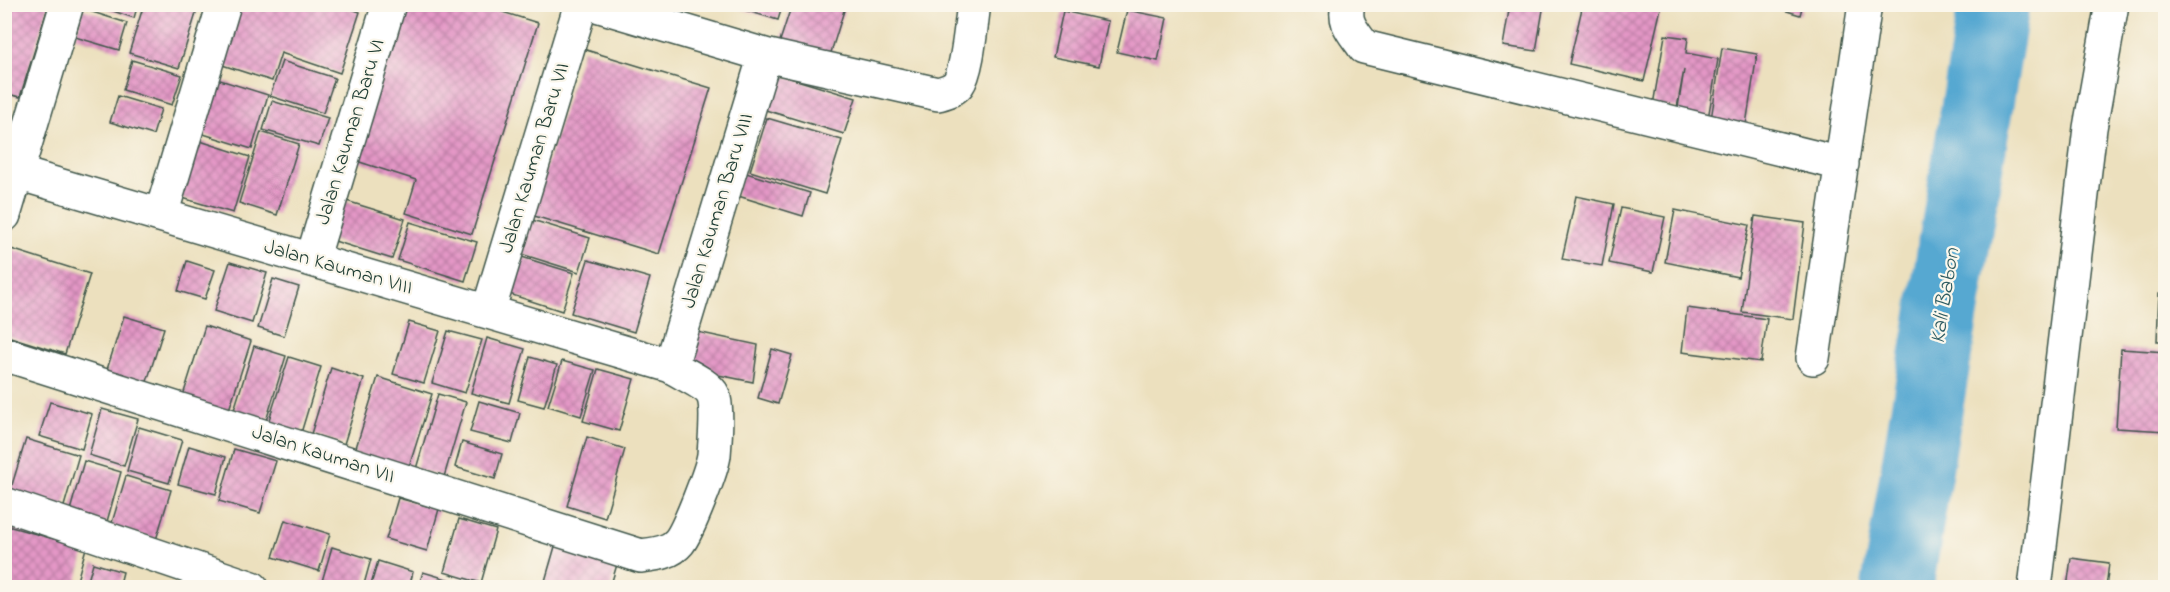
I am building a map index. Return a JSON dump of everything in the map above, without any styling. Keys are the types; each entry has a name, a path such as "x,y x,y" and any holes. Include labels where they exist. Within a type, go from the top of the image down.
{"street":[{"path":"4,215 10,170 67,4"},
{"path":"161,215 224,4"},
{"name":"Jalan Kauman Baru VI","path":"312,260 389,4"},
{"name":"Jalan Kauman Baru VII","path":"489,312 581,4"},
{"path":"593,4 765,55 938,94 958,84 963,74 974,4"},
{"path":"1348,4 1346,14 1349,25 1364,47 1842,164"},
{"path":"1813,358 1865,4"},
{"path":"2035,588 2090,128 2112,4"},
{"name":"Jalan Kauman Baru VIII","path":"671,366 765,55"},
{"name":"Jalan Kauman VIII","path":"10,170 671,366 705,387 712,394 715,405 714,456 697,503 679,542 662,553 641,555"},
{"name":"Jalan Kauman VII","path":"4,354 641,555"},
{"path":"4,504 252,588"}],"building":[{"path":"4,4 49,4 20,97 4,93"},
{"path":"92,4 138,4 134,18"},
{"path":"144,4 199,4 179,68 129,53"},
{"path":"235,4 337,4 360,12 340,73 281,53 272,81 216,63"},
{"path":"396,4 477,4 538,23 472,234 406,213 416,180 347,158"},
{"path":"734,4 783,4 778,20 734,7"},
{"path":"792,4 846,4 829,59 779,44"},
{"path":"1510,4 1544,4 1536,51 1503,46"},
{"path":"1583,4 1662,4 1644,81 1569,64"},
{"path":"1764,4 1803,4 1800,15"},
{"path":"83,9 127,23 119,50 75,37"},
{"path":"1127,10 1167,18 1158,61 1117,52"},
{"path":"1063,11 1108,21 1099,66 1053,57"},
{"path":"1665,35 1688,38 1686,53 1718,59 1707,125 1676,120 1684,70 1677,108 1653,105"},
{"path":"1722,48 1757,54 1745,131 1710,126"},
{"path":"583,49 711,88 659,254 531,215"},
{"path":"132,60 182,75 172,105 123,90"},
{"path":"282,61 335,78 323,113 270,96"},
{"path":"770,72 856,98 844,134 759,108"},
{"path":"217,79 268,95 252,149 200,133"},
{"path":"118,96 161,109 153,135 110,122"},
{"path":"272,101 328,118 319,146 263,130"},
{"path":"767,118 842,140 825,194 750,171"},
{"path":"261,132 299,144 277,215 239,203"},
{"path":"197,140 250,157 233,213 179,197"},
{"path":"743,172 810,193 803,216 735,195"},
{"path":"1576,196 1614,204 1602,266 1562,259"},
{"path":"340,199 405,219 392,259 328,239"},
{"path":"1621,208 1665,217 1653,272 1609,263"},
{"path":"1675,210 1749,225 1738,277 1665,262"},
{"path":"1755,216 1805,223 1793,319 1742,312"},
{"path":"529,219 590,238 579,272 518,253"},
{"path":"410,222 477,242 465,281 398,260"},
{"path":"8,248 90,274 65,354 4,335 4,259"},
{"path":"512,254 574,273 562,311 500,291"},
{"path":"588,260 650,278 634,332 571,313"},
{"path":"187,261 215,270 205,299 178,291"},
{"path":"230,262 267,273 252,323 214,311"},
{"path":"273,279 299,287 284,336 258,328"},
{"path":"2159,293 2166,294 2166,341 2157,341"},
{"path":"1687,308 1767,319 1761,362 1682,352"},
{"path":"124,316 164,328 144,391 104,379"},
{"path":"409,322 440,331 424,383 393,374"},
{"path":"205,326 251,341 227,416 181,402"},
{"path":"688,330 758,345 753,382 679,367"},
{"path":"448,331 482,340 465,393 432,383"},
{"path":"487,338 525,349 509,403 471,393"},
{"path":"254,346 286,356 266,421 234,410"},
{"path":"772,349 792,355 778,404 758,398"},
{"path":"2121,349 2166,352 2166,431 2116,428"},
{"path":"289,357 321,367 301,433 268,423"},
{"path":"530,357 557,365 544,407 518,400"},
{"path":"562,361 595,370 581,416 548,406"},
{"path":"331,368 364,379 344,444 311,434"},
{"path":"598,369 634,379 619,431 583,421"},
{"path":"378,377 432,394 408,470 354,454"},
{"path":"438,394 466,402 444,477 416,469"},
{"path":"479,401 520,413 512,443 470,432"},
{"path":"50,402 92,414 82,449 39,436"},
{"path":"102,409 138,419 124,466 89,455"},
{"path":"139,427 182,440 169,483 127,471"},
{"path":"587,437 625,449 605,518 567,506"},
{"path":"26,439 79,455 62,513 8,498"},
{"path":"462,442 502,454 495,479 455,467"},
{"path":"189,446 226,457 216,494 178,484"},
{"path":"234,449 276,461 260,513 219,501"},
{"path":"84,461 121,472 106,525 69,514"},
{"path":"126,476 171,490 156,540 111,526"},
{"path":"398,498 439,509 427,551 386,539"},
{"path":"459,519 496,530 481,583 444,572"},
{"path":"285,520 330,534 319,571 273,557"},
{"path":"4,525 86,548 75,588 4,588"},
{"path":"556,543 618,561 610,588 543,588"},
{"path":"332,547 371,559 363,588 320,588"},
{"path":"2071,558 2109,563 2106,588 2067,588"},
{"path":"378,561 413,572 409,588 370,588"},
{"path":"93,563 123,572 119,588 86,588"},
{"path":"423,572 474,587 474,588 418,588"}],"waterway":[{"name":"Kali Babon","path":"1897,588 1994,4"}]}
